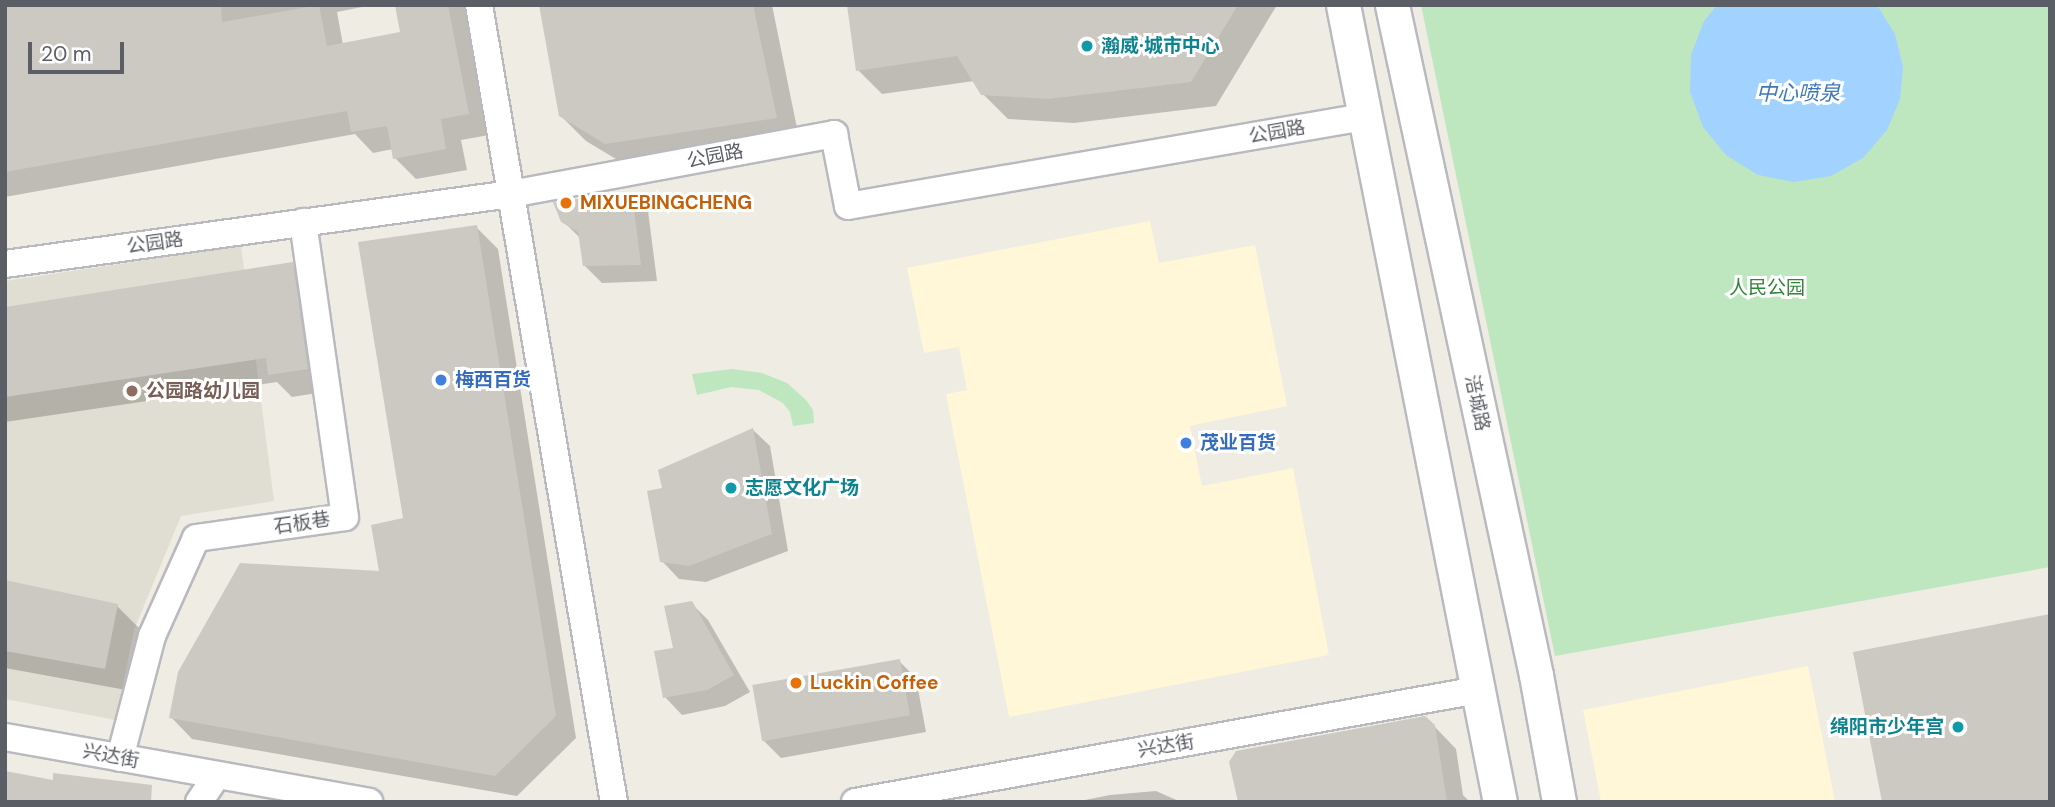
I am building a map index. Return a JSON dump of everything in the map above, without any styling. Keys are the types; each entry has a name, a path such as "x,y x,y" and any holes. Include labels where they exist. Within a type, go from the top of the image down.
{"street":[{"path":"479,5 614,802"},
{"path":"1343,5 1500,802"},
{"name":"涪城路","path":"1392,5 1536,676 1559,802"},
{"name":"公园路","path":"5,264 511,194 834,134 848,206 1364,117"},
{"name":"石板巷","path":"120,758 152,636 196,538 345,517 303,222"},
{"name":"兴达街","path":"855,802 1478,690"},
{"name":"兴达街","path":"5,737 369,802"},
{"path":"199,802 217,775"}],"shaded area":[{"path":"1150,221 1159,263 1255,245 1287,406 1190,426 1202,486 1293,468 1329,655 1009,717 946,394 967,390 959,347 924,353 907,268"},
{"name":"公园路幼儿园","path":"241,246 274,501 181,516 134,630 116,720 5,699 5,281"},
{"path":"1808,666 1835,802 1601,802 1583,710"}],"green space":[{"name":"人民公园","path":"1421,5 2050,5 2050,567 1555,656"},
{"path":"732,369 762,373 787,383 813,410 814,423 793,426 790,412 783,403 759,390 731,387 697,395 692,374"}],"water":[{"name":"中心喷泉","path":"1717,5 1877,5 1895,34 1903,66 1900,99 1887,130 1863,158 1831,176 1794,182 1758,175 1726,155 1703,127 1690,92 1691,55 1704,21"}],"building":[{"path":"5,5 221,5 222,22 319,5 327,46 400,32 395,5 448,5 469,114 441,119 446,149 393,159 387,126 351,132 347,111 5,172"},
{"path":"539,5 753,5 777,118 605,144 559,116"},
{"name":"瀚威·城市中心","path":"847,5 1238,5 1191,82 1048,99 981,95 957,56 856,71"},
{"path":"632,192 641,265 583,266 578,232 561,222 553,202"},
{"name":"梅西百货","path":"477,225 556,716 495,776 169,718 178,672 240,563 379,571 371,525 403,518 358,242"},
{"path":"293,262 308,369 268,375 266,358 5,397 5,307"},
{"path":"753,428 772,534 689,566 660,562 647,491 662,488 658,470"},
{"path":"5,580 118,604 105,669 5,651"},
{"path":"692,601 734,675 707,690 663,698 654,651 673,648 664,606"},
{"name":"绵阳市少年宫","path":"2050,614 2050,802 1882,802 1853,652"},
{"path":"900,659 910,715 762,741 752,685"},
{"path":"1425,716 1435,725 1447,802 1238,802 1229,762 1236,751"},
{"path":"5,771 53,780 53,773 152,785 151,802 5,802"}],"place":[{"name":"瀚威·城市中心","path":"1087,46"},
{"name":"MIXUEBINGCHENG","path":"566,203"},
{"name":"梅西百货","path":"441,380"},
{"name":"公园路幼儿园","path":"132,391"},
{"name":"茂业百货","path":"1186,443"},
{"name":"志愿文化广场","path":"731,488"},
{"name":"Luckin Coffee","path":"796,683"},
{"name":"绵阳市少年宫","path":"1958,727"}]}
